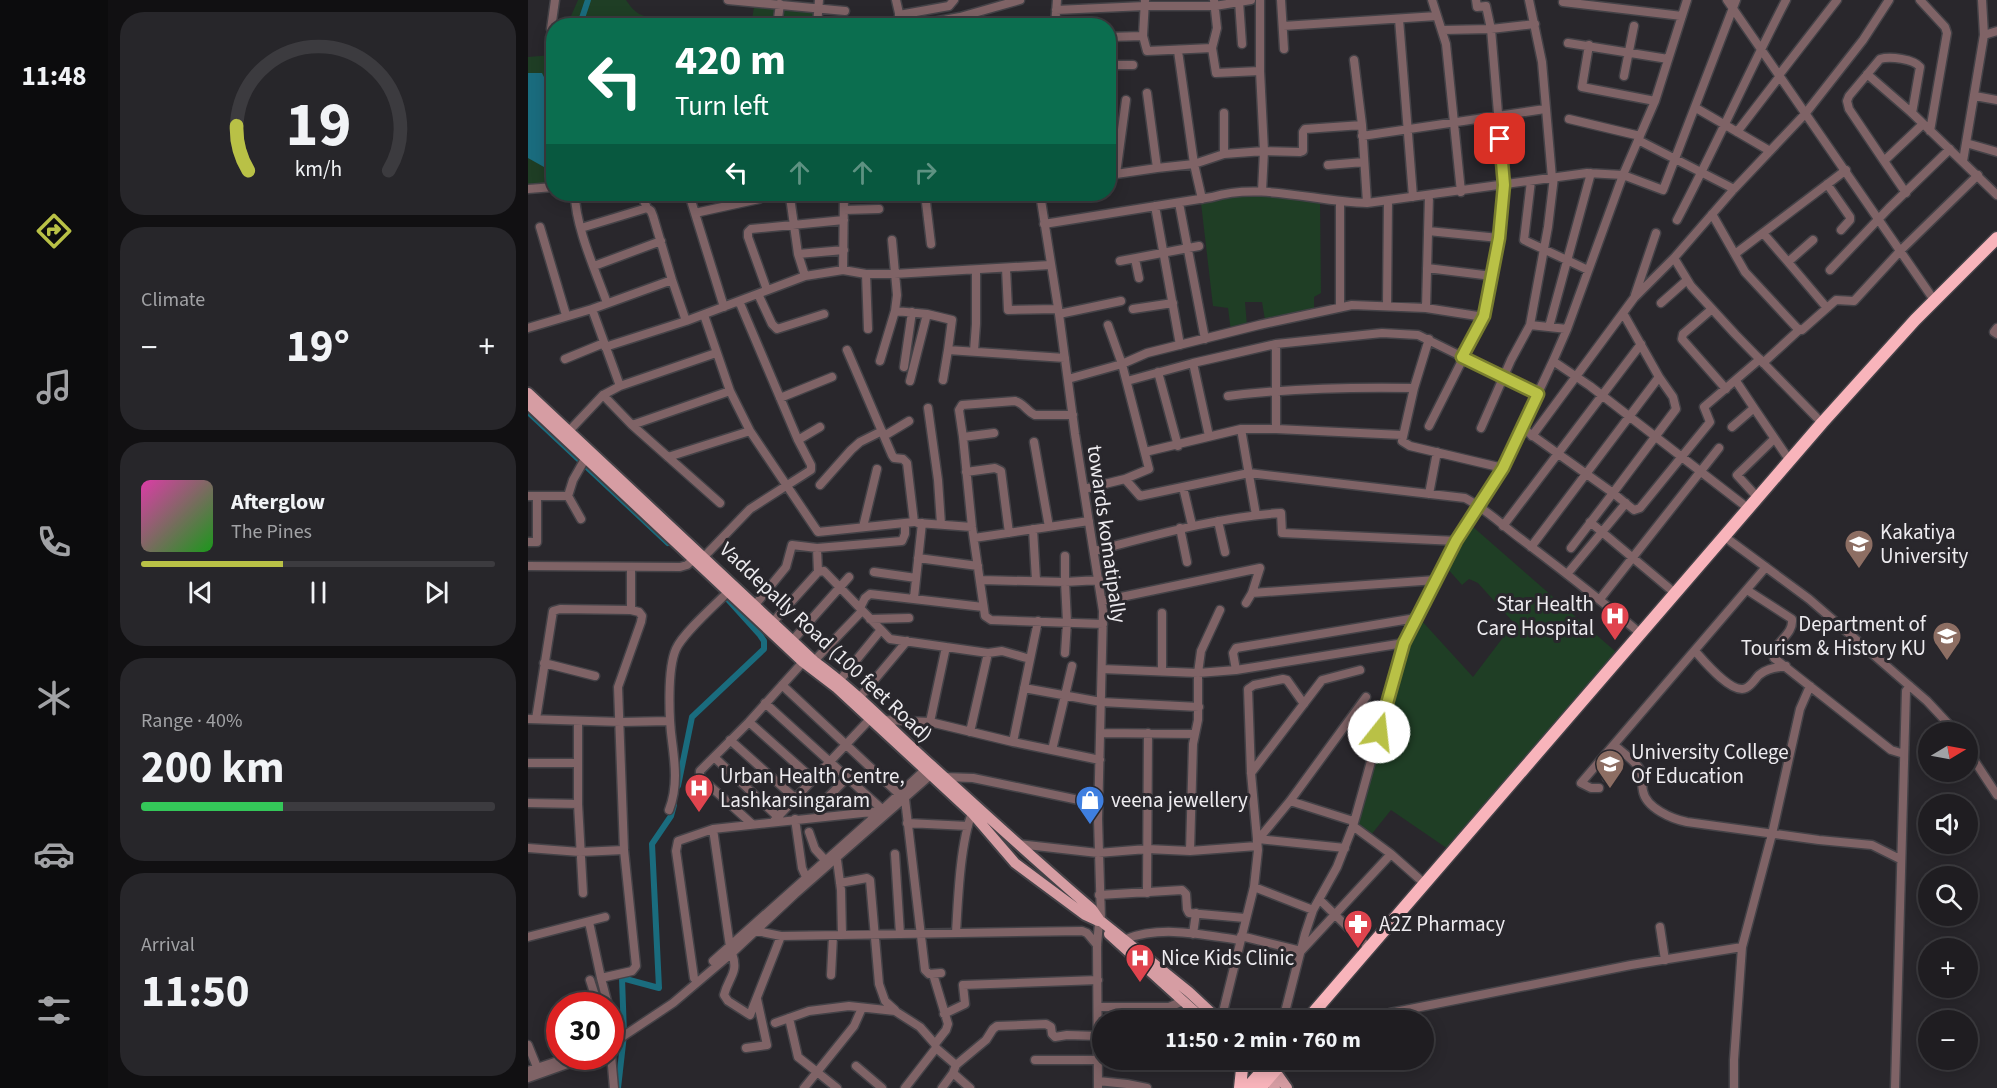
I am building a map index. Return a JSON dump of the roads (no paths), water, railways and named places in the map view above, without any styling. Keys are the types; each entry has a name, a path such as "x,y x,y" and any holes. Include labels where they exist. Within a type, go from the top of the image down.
{"highway":[{"path":"1316,1010 1676,594 1728,539 1749,509 1822,423 1934,300 1997,238"},
{"path":"1327,1010 1827,426 1912,332 1997,247"},
{"path":"1240,1088 1243,1070"},
{"path":"1247,1088 1269,1071"}],"main road":[{"name":"Vaddepally Road (100 feet Road)","path":"528,393 570,431 695,561 755,605 808,662 840,680 860,697 933,771 1092,909 1100,921"},
{"path":"528,404 583,462 695,561 725,595 773,626"},
{"path":"808,662 870,719 933,771 1015,863 1085,915 1100,921 1126,939 1208,1010"},
{"path":"1100,921 1106,931 1193,1010"},
{"path":"1269,1071 1287,1088"}],"street":[{"path":"553,18 555,0"},
{"path":"728,0 818,4 845,11"},
{"path":"896,0 901,18"},
{"path":"900,15 949,6 954,0"},
{"path":"955,18 1020,0"},
{"path":"1056,18 1057,0"},
{"path":"1056,10 1145,3 1215,3 1251,0"},
{"path":"1260,0 1260,71 1264,151 1262,191"},
{"path":"1281,0 1284,49"},
{"path":"1432,0 1446,44 1461,192"},
{"path":"1429,426 1484,316 1499,238 1504,185 1491,29 1486,6 1477,7 1476,0"},
{"path":"1481,428 1530,325 1544,250 1553,178 1542,62 1529,0"},
{"path":"1286,1010 1313,910 1346,848 1404,643 1456,541 1503,468 1553,361 1567,329 1623,175 1655,101 1687,0"},
{"path":"1727,0 1734,4 1760,48 1934,300"},
{"path":"1677,220 1760,48 1786,0"},
{"path":"1737,132 1837,0"},
{"path":"1532,436 1634,298 1674,258 1734,189 1805,114 1863,39 1889,0"},
{"path":"1963,161 1984,35 1983,0"},
{"path":"1239,1 1242,44"},
{"path":"1563,2 1615,4 1682,16"},
{"path":"1926,2 1947,33 1930,130"},
{"path":"1145,3 1143,36 1147,51 1212,48"},
{"path":"1215,3 1217,28 1212,48 1216,73 1260,71"},
{"path":"778,18 780,4"},
{"path":"1044,224 1202,199 1228,192 1262,191 1340,202 1367,203 1461,192 1591,172 1623,175 1664,190 1734,4"},
{"path":"1283,26 1437,16"},
{"path":"1399,19 1413,197"},
{"path":"1443,30 1491,29 1535,24"},
{"path":"1624,76 1634,26"},
{"path":"1984,35 1997,31"},
{"path":"1116,37 1143,36"},
{"path":"1568,43 1668,59"},
{"path":"1589,45 1582,87 1655,101"},
{"path":"1178,51 1194,164 1202,199"},
{"path":"1906,192 1847,105 1849,96 1876,62 1886,57 1918,64 1920,67 1912,113"},
{"path":"1354,60 1362,125 1367,203"},
{"path":"1116,65 1132,65"},
{"path":"1867,74 1995,189"},
{"path":"1147,93 1157,168"},
{"path":"1975,96 1997,100"},
{"path":"1116,153 1126,100"},
{"path":"1696,108 1770,151"},
{"path":"1362,136 1545,109"},
{"path":"1224,113 1224,154"},
{"path":"1569,119 1639,138 1734,189"},
{"path":"1884,161 1923,124"},
{"path":"1116,173 1194,164 1224,154 1264,151 1302,152 1303,132 1308,128 1362,125"},
{"path":"1966,143 1997,152"},
{"path":"1830,270 1950,149"},
{"path":"1328,165 1364,162"},
{"path":"1735,254 1845,170"},
{"path":"1549,327 1591,172"},
{"path":"1522,428 1634,510 1640,508 1710,422 1704,407 1799,330 1807,327 1836,300 1854,301 1901,250 1978,175"},
{"path":"1531,181 1524,240 1588,270"},
{"path":"1827,184 1850,217 1841,230"},
{"path":"528,189 546,188"},
{"path":"1426,308 1429,196"},
{"path":"575,201 581,228 607,303"},
{"path":"644,201 651,211 686,321"},
{"path":"691,201 724,307"},
{"path":"695,213 750,201"},
{"path":"790,201 792,224 805,276"},
{"path":"843,270 844,201"},
{"path":"926,201 931,244"},
{"name":"towards komatipally","path":"1041,201 1102,601 1098,804 1100,921 1096,945 1099,1007"},
{"path":"1387,306 1388,201"},
{"path":"1179,202 1205,339"},
{"path":"1340,202 1340,308"},
{"path":"1155,206 1180,345"},
{"path":"581,228 647,208"},
{"path":"844,210 879,209"},
{"path":"1712,214 1745,272 1799,330"},
{"path":"824,314 777,329 772,324 748,232 754,228 844,220"},
{"path":"540,227 566,315"},
{"path":"1428,231 1499,238"},
{"path":"1763,232 1827,308"},
{"path":"1634,298 1656,233"},
{"path":"880,361 895,311 897,295 892,240"},
{"path":"1788,262 1813,240"},
{"path":"594,266 661,241"},
{"path":"1120,261 1200,246"},
{"path":"798,254 844,250"},
{"path":"1674,258 1687,280 1712,309 1822,423"},
{"path":"1135,259 1138,278"},
{"path":"564,359 704,315 805,276 843,270 866,274 894,274 1050,265"},
{"path":"1006,268 1008,310 1075,312 1121,301"},
{"path":"1427,268 1492,276"},
{"path":"974,351 976,270"},
{"path":"866,274 868,329"},
{"path":"528,328 592,309 672,280"},
{"path":"1661,303 1687,280"},
{"path":"528,566 680,567 695,561 750,509 811,470 811,465 798,440 739,301"},
{"path":"1134,309 1173,303"},
{"path":"1068,379 1122,364 1147,353 1352,305 1426,308 1484,316"},
{"path":"592,309 620,386"},
{"path":"1712,309 1683,334 1682,339 1726,389"},
{"path":"895,311 927,314 952,320 943,380"},
{"path":"904,367 912,312"},
{"path":"1570,548 1676,409 1673,397 1659,377 1623,313"},
{"path":"910,381 927,314"},
{"path":"704,315 730,391 750,431 818,532 914,523 972,527"},
{"path":"1084,489 1125,479 1149,469 1127,381 1108,325"},
{"path":"1530,325 1567,329"},
{"path":"1997,328 1994,332 1997,334"},
{"path":"1127,381 1276,344 1382,333 1418,335 1429,339 1538,394"},
{"path":"1429,339 1414,388 1402,441 1410,446 1503,468"},
{"path":"1276,344 1276,429"},
{"path":"1503,526 1641,344"},
{"path":"848,350 894,458 905,460 907,463 918,558 914,598"},
{"path":"948,350 1065,358"},
{"path":"570,431 603,395 620,386 716,353"},
{"path":"1553,361 1576,375 1749,509"},
{"path":"1193,363 1209,436"},
{"path":"1158,372 1178,446"},
{"path":"780,398 832,377"},
{"path":"1531,547 1659,377"},
{"path":"1736,381 1773,440 1790,461"},
{"path":"1228,396 1276,390 1351,387 1414,388"},
{"path":"632,425 730,391"},
{"path":"603,395 632,425 720,503"},
{"path":"1072,415 1030,413 1022,403 1015,401 962,405 959,410 983,608 985,616 991,620 1103,624"},
{"path":"928,408 938,480 941,524"},
{"path":"1732,427 1754,408"},
{"path":"820,485 860,442 909,421"},
{"path":"798,440 820,427"},
{"path":"1145,452 1178,446 1241,429 1402,435"},
{"path":"1241,429 1256,515"},
{"path":"668,457 750,431"},
{"path":"963,437 994,433"},
{"path":"1758,498 1737,475 1773,440"},
{"path":"1034,442 1048,527"},
{"path":"1600,598 1719,448"},
{"path":"1429,494 1437,452"},
{"path":"581,519 568,496 573,480 583,462"},
{"path":"966,472 995,468 1001,471 1010,533"},
{"path":"863,526 877,469"},
{"path":"1125,479 1140,496 1249,473 1465,498 1480,506 1503,526 1568,573 1641,634"},
{"path":"1183,487 1192,525"},
{"path":"528,542 537,542 532,496 568,496"},
{"path":"1568,573 1626,503"},
{"path":"1094,551 1192,525 1281,513 1282,533 1456,541"},
{"path":"974,538 1089,521"},
{"path":"1218,521 1225,552"},
{"path":"1590,522 1676,594"},
{"path":"755,605 786,567 792,545 817,548 902,541 914,523"},
{"path":"1180,528 1187,562"},
{"path":"1033,529 1036,580"},
{"path":"1728,539 1809,599 1910,686 1946,722"},
{"path":"773,626 818,572 817,548"},
{"path":"1065,556 1067,622 1065,653"},
{"path":"918,558 978,566"},
{"path":"631,567 632,610"},
{"path":"1599,788 1591,788 1581,783 1766,567"},
{"path":"1102,601 1260,568 1246,603"},
{"path":"818,572 826,572 890,639 988,653 1002,651 1030,659"},
{"path":"874,572 916,578"},
{"path":"788,641 849,578"},
{"path":"981,580 1065,582 1099,580"},
{"path":"1251,593 1436,580"},
{"path":"1747,590 1792,619 1790,630 1774,650 1774,658 1891,750 1904,754"},
{"path":"752,824 700,777 700,771 782,685 861,609 865,598 870,594 983,608"},
{"path":"669,810 675,783 669,720 676,648 725,595"},
{"path":"1190,851 1193,744 1198,707 1198,673 1201,651 1220,609"},
{"path":"601,978 636,968 624,850 621,722 618,687 642,616 639,612 632,610 555,610 551,615 532,719 621,722 669,720"},
{"path":"1161,613 1162,670"},
{"path":"870,619 909,618"},
{"path":"1236,670 1233,653 1236,648 1416,618"},
{"path":"1013,742 1038,621"},
{"path":"840,680 880,631"},
{"path":"860,697 908,641"},
{"path":"1102,669 1198,673 1236,670 1404,643"},
{"path":"930,722 946,647"},
{"path":"1695,651 1715,673 1734,687 1741,689 1746,688 1766,670 1786,666"},
{"path":"970,732 988,653"},
{"path":"544,663 595,676"},
{"path":"1052,750 1072,666"},
{"path":"1251,774 1325,677 1360,670"},
{"path":"1222,1010 1254,887 1258,842 1251,774 1248,688 1263,683 1287,680 1304,704"},
{"path":"782,685 902,796 926,972 937,973 948,1028 905,1088"},
{"path":"1734,1088 1742,947 1772,834 1800,709 1810,686"},
{"path":"1894,1088 1906,691 1910,686"},
{"path":"1024,688 1101,702 1198,707"},
{"path":"1258,842 1366,697"},
{"path":"765,703 882,811"},
{"path":"776,819 870,719"},
{"path":"884,720 930,722 1100,760"},
{"path":"578,721 578,804 583,893"},
{"path":"749,722 813,778"},
{"path":"1100,733 1195,734"},
{"path":"1147,893 1148,733"},
{"path":"730,740 795,798"},
{"path":"1614,746 1639,768 1642,776 1642,790 1647,800 1667,815 1687,822 1872,845 1900,860"},
{"path":"714,757 776,819"},
{"path":"1602,759 1607,778"},
{"path":"528,764 578,763"},
{"path":"1978,766 1997,795"},
{"path":"624,1034 673,1003 825,860 933,771 1098,804"},
{"path":"818,817 820,805 848,778"},
{"path":"752,930 837,860 902,796"},
{"path":"1290,801 1353,824 1425,884"},
{"path":"528,803 578,804"},
{"path":"694,978 677,845 681,839 713,830 776,819 882,811"},
{"path":"956,933 968,826 972,813"},
{"path":"795,819 802,872 806,877"},
{"path":"907,823 968,826"},
{"path":"713,830 731,950 736,964 724,995 728,1001 750,1015 781,936"},
{"path":"808,832 815,849 825,860"},
{"path":"1017,844 1098,853 1147,849 1190,851 1258,842 1346,848"},
{"path":"528,848 580,852 624,850"},
{"path":"895,854 900,934"},
{"path":"1301,951 1391,854"},
{"path":"831,975 837,935 840,883 837,860"},
{"path":"840,883 867,878 870,880 879,984 885,1001 895,1011 920,1027 970,1088"},
{"path":"1254,887 1313,910"},
{"path":"1099,895 1182,890 1186,894 1189,913 1245,918"},
{"path":"1319,899 1369,948"},
{"path":"1192,934 1196,913"},
{"path":"528,937 605,917"},
{"path":"589,922 605,992"},
{"path":"1660,927 1665,960"},
{"path":"752,930 781,936 1082,931 1096,945"},
{"path":"1126,939 1149,933 1192,934 1240,938 1301,951"},
{"path":"1405,1010 1742,947"},
{"path":"633,1028 731,950"},
{"path":"944,1014 965,1004 963,985 1098,980"},
{"path":"590,981 594,992"},
{"path":"746,1048 766,1045 757,999"},
{"path":"1099,1007 1169,1007 1183,1001"},
{"path":"775,1023 809,1011 849,1006 895,1011"},
{"path":"804,1088 854,1026 862,1008"},
{"path":"789,1018 798,1057 836,1088"},
{"path":"942,1088 954,1069 986,1040 997,1026 1046,1024 1051,1027 1055,1037 1092,1036"},
{"path":"528,1045 535,1071 528,1078"},
{"path":"1035,1060 1092,1056"},
{"path":"856,1066 882,1088"},
{"path":"614,1070 614,1088"},
{"name":"towards komatipally","path":"1098,1085 1099,1070"},
{"path":"1098,1085 1147,1088"}],"water":[{"path":"528,73 542,73 546,79 546,172 544,167 528,158"}],"waterway":[{"path":"582,18 588,0"},
{"path":"528,412 668,543"},
{"path":"678,786 692,717 764,649 764,641 760,635 722,593"},
{"path":"618,1088 624,1035 622,978 659,988 652,844 671,816 674,805"}],"place":[{"name":"Kakatiya University","path":"1859,570"},
{"name":"Star Health Care Hospital","path":"1615,642"},
{"name":"Department of Tourism & History KU","path":"1947,662"},
{"name":"University College Of Education","path":"1610,790"},
{"name":"Urban Health Centre, Lashkarsingaram","path":"699,814"},
{"name":"veena jewellery","path":"1090,826"},
{"name":"A2Z Pharmacy","path":"1358,950"},
{"name":"Nice Kids Clinic","path":"1140,984"}]}
